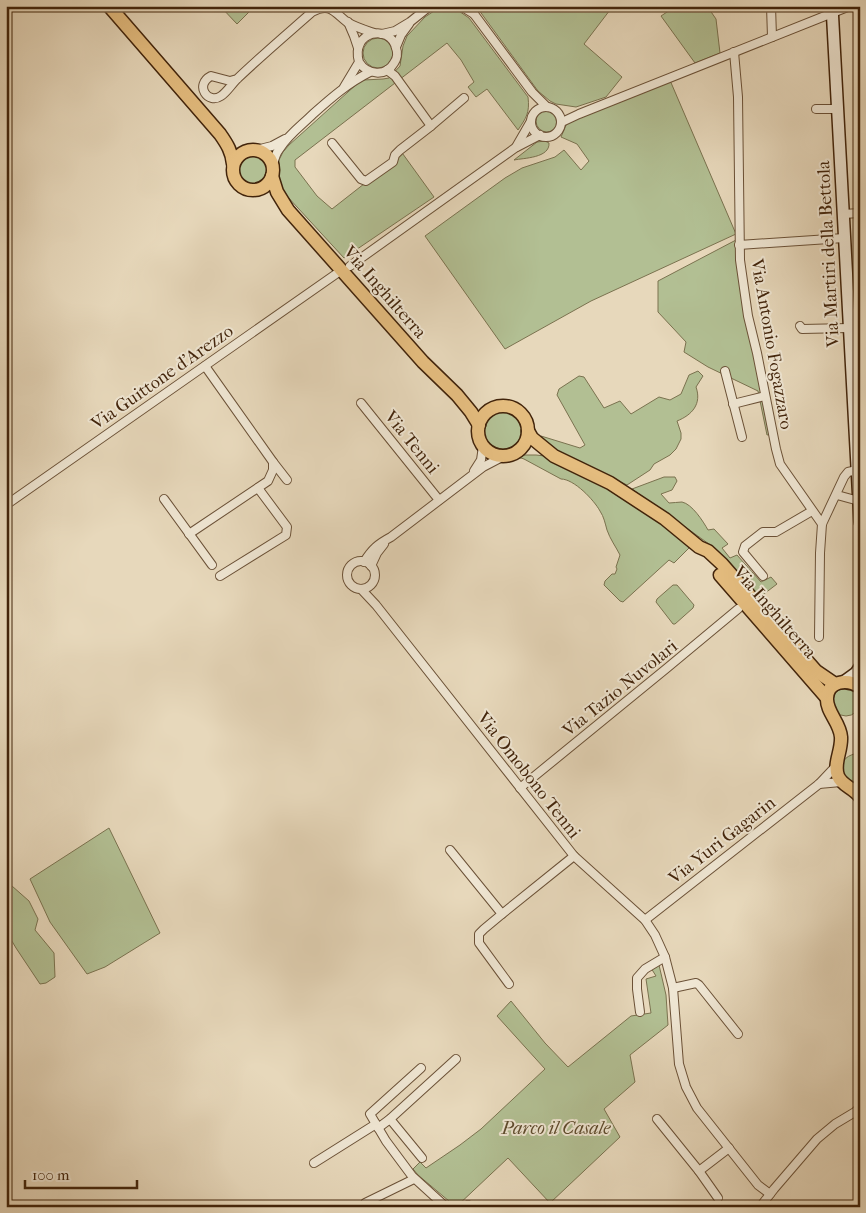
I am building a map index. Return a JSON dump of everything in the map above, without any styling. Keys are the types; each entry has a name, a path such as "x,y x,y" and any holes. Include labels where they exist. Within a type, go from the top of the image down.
{"main road":[{"name":"Via Inghilterra","path":"110,6 229,146 232,154 233,174 238,184 247,190 258,189 288,210 423,362 471,412 479,425 478,432 483,446"},
{"name":"Via Martiri della Bettola","path":"832,10 860,522"},
{"name":"Via Inghilterra","path":"220,134 234,143 267,155 277,192 288,210"},
{"path":"233,164 240,154 253,150"},
{"path":"258,189 264,187 269,182 272,171"},
{"name":"Via Inghilterra","path":"457,396 475,406 491,409 502,406 518,411 526,420 528,431 532,438 554,456 610,484 665,519 700,547 708,551 722,564 816,671 840,683"},
{"path":"479,425 485,413 491,409"},
{"path":"517,452 527,439 528,431"},
{"path":"483,446 496,455 504,456"},
{"name":"Via Inghilterra","path":"504,456 517,452 536,452 554,456"},
{"name":"Via Inghilterra","path":"700,547 703,556 826,697"},
{"path":"853,788 837,773 836,766 841,735 838,724 827,704 826,697 840,683 856,673 860,667"},
{"path":"840,683 856,684 860,688"}],"street":[{"path":"461,6 472,10 532,92 547,107"},
{"path":"771,6 772,37"},
{"path":"561,119 580,114 772,37 832,10 850,6"},
{"path":"237,79 312,12 327,8 334,10 348,22 378,34 391,38 396,47 396,59 390,68 381,73 370,72 359,62 357,55 360,43 368,35 378,34 395,30 410,22 427,8"},
{"path":"348,22 358,48"},
{"path":"396,47 401,35 410,22"},
{"name":"Via Antonio Fogazzaro","path":"734,52 738,97 739,245 748,316 780,464 822,524"},
{"path":"344,87 359,62"},
{"path":"390,68 431,126"},
{"path":"272,171 276,153 287,138 344,87 370,72"},
{"path":"532,92 537,110"},
{"path":"332,143 361,179 366,181 392,162 400,150 464,98"},
{"path":"514,148 537,110 542,107 555,109 561,119 559,130 553,135 544,137 533,129 531,121"},
{"path":"816,108 837,109"},
{"path":"350,266 514,148 540,135"},
{"path":"253,150 272,146 287,138"},
{"path":"843,214 860,213"},
{"path":"739,245 844,238"},
{"name":"Via Guittone d'Arezzo","path":"6,505 336,274"},
{"path":"800,326 802,329 849,328"},
{"path":"205,366 273,462 288,480"},
{"path":"725,371 742,437"},
{"path":"733,404 765,396"},
{"name":"Via Tenni","path":"361,403 439,500"},
{"name":"Via Omobono Tenni","path":"470,476 481,460 483,446"},
{"name":"Via Omobono Tenni","path":"367,564 370,552 378,544 391,537 483,466 504,456"},
{"path":"189,534 268,481 273,470 273,462"},
{"path":"819,637 822,524 844,478 848,472 857,470"},
{"path":"220,576 286,535 287,527 258,488"},
{"path":"837,495 859,501"},
{"path":"164,498 212,565"},
{"path":"763,576 743,552 745,546 764,532 776,532 812,511"},
{"name":"Via Omobono Tenni","path":"376,605 371,584 374,572 367,564 355,562 351,565 347,574 347,578 352,586 361,589 376,605 574,856 644,920 655,935 665,957 673,988 679,1064 682,1077 694,1104 758,1185 770,1194"},
{"path":"361,589 371,584"},
{"name":"Via Tazio Nuvolari","path":"520,788 738,609"},
{"name":"Via Yuri Gagarin","path":"644,920 819,784 836,766"},
{"path":"819,784 853,788"},
{"path":"450,850 502,914"},
{"path":"509,984 479,943 479,934 574,856"},
{"path":"640,1012 637,978 645,969 665,957"},
{"path":"673,988 696,983 699,985 738,1034"},
{"path":"314,1163 390,1119 456,1059"},
{"path":"422,1068 370,1114 414,1179 446,1207"},
{"path":"760,1207 817,1139 860,1107"},
{"path":"390,1119 422,1158"},
{"path":"657,1119 700,1171 718,1198"},
{"path":"700,1171 728,1148"},
{"path":"365,1203 414,1179"}],"green space":[{"path":"220,6 255,6 237,24"},
{"path":"443,6 453,7 469,18 528,97 527,115 518,130 487,89 476,97 468,87 474,82 461,60 447,43 295,160 295,167 317,196 332,209 392,162 400,150 434,197 344,258 286,195 279,182 279,160 289,145 358,83 364,80 389,78 400,66 403,46 407,36 425,17"},
{"path":"476,6 613,6 584,44 622,77 606,97 576,107 556,104 538,91"},
{"path":"676,6 707,6 716,19 720,53 695,63 661,16"},
{"path":"378,38 389,42 393,53 389,64 378,68 367,64 363,53 367,42"},
{"path":"669,78 736,234 591,301 505,349 425,236 505,178 522,168 555,157 564,150 581,170 589,161 577,144 561,137 567,123"},
{"path":"547,110 555,113 558,121 555,129 547,132 539,129 536,121 539,113"},
{"path":"545,141 549,143 545,152 530,158 514,160 537,142"},
{"path":"252,155 263,159 267,170 263,181 252,185 241,181 237,170 241,159"},
{"path":"739,240 740,260 773,434 767,435 758,391 708,367 684,352 686,342 658,312 658,281"},
{"path":"698,371 703,376 696,387 698,393 697,404 687,416 677,421 681,439 676,449 670,455 654,464 650,470 627,485 557,452 543,442 541,436 580,448 585,445 557,395 559,389 579,376 584,377 604,408 620,401 631,414 659,397 670,400 681,394 689,375"},
{"path":"503,411 516,417 522,430 516,443 503,449 490,443 484,430 490,417"},
{"path":"525,455 545,456 605,486 640,508 689,545 689,548 674,563 669,560 623,602 620,601 604,585 605,581 612,574 615,574 620,555 597,506 572,482 561,479 521,458 506,461"},
{"path":"664,477 675,477 677,481 672,490 661,494 669,503 682,502 690,506 708,530 714,529 728,544 722,548 730,558 737,555 761,582 771,577 777,584 760,597 716,549 632,489"},
{"path":"673,585 677,585 694,605 675,624 673,624 656,602"},
{"path":"846,688 856,692 860,702 856,712 846,716 836,712 832,702 836,692"},
{"path":"854,754 860,755 860,781 857,782 847,778 843,775 842,771 842,765 845,760"},
{"path":"109,828 160,933 105,967 87,974 50,922 30,879"},
{"path":"12,886 29,901 38,919 35,930 54,953 55,977 46,983 40,984 6,931 6,890"},
{"name":"Parco il Casale","path":"659,965 666,995 668,1025 630,1055 635,1082 604,1109 620,1137 550,1203 508,1158 456,1207 418,1175 413,1169 420,1162 426,1168 460,1145 481,1129 545,1069 497,1016 511,1001 545,1043 568,1067 631,1016 651,1013 646,979 656,976 651,968"}]}
